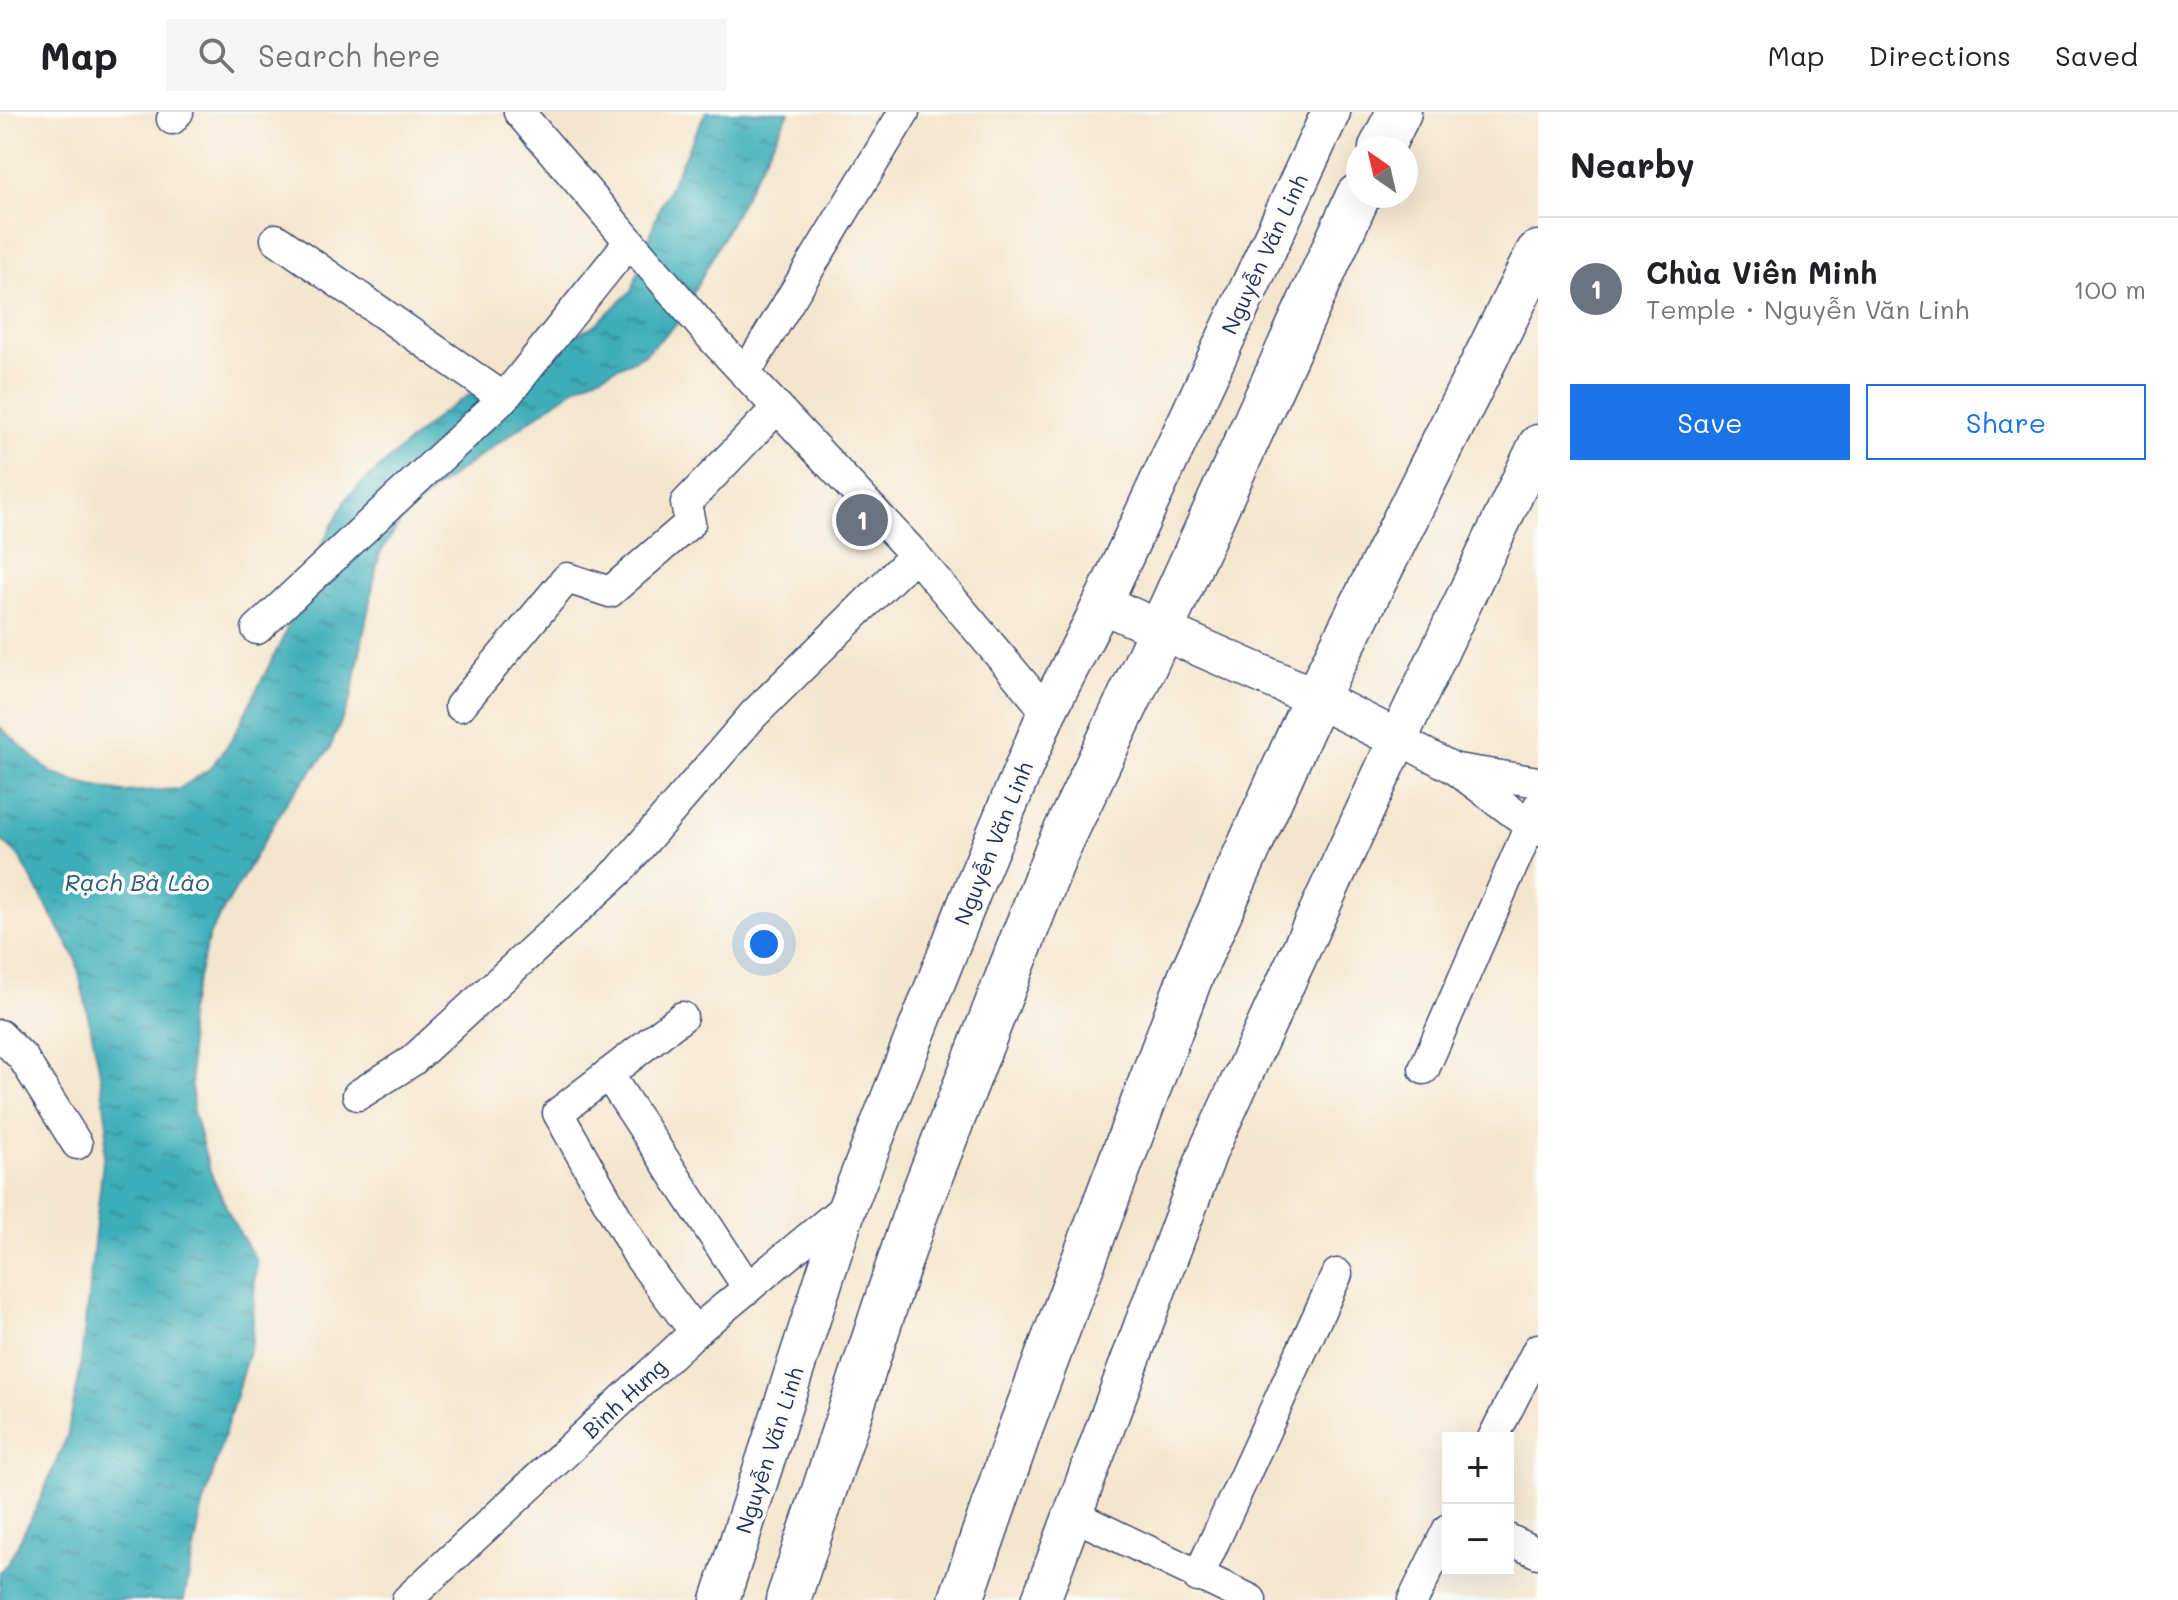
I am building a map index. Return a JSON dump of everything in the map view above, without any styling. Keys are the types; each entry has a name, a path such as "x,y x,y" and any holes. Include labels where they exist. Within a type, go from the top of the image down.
{"highway":[{"path":"1387,136 1399,112"},
{"path":"788,1600 914,1218 1057,850 1353,208"},
{"path":"961,1600 1018,1435 1190,978 1316,698 1538,253"}],"main road":[{"name":"Nguyễn Văn Linh","path":"720,1600 848,1205 976,881 1047,712 1102,604 1331,112"},
{"path":"1041,1600 1209,1149 1538,444"},
{"path":"1102,604 1316,698 1398,739"}],"street":[{"path":"519,112 713,339 915,555 1047,712"},
{"path":"745,374 904,112"},
{"path":"276,239 504,398"},
{"path":"257,629 504,398 629,242"},
{"path":"460,706 567,578 610,592 690,523 686,503 778,407"},
{"path":"358,1095 412,1061 619,871 754,714 915,555"},
{"path":"1398,739 1455,769 1535,822 1424,1069"},
{"path":"1455,769 1538,782"},
{"path":"682,1017 558,1113 639,1257 695,1332"},
{"path":"0,1035 23,1058 77,1144"},
{"path":"608,1074 748,1288"},
{"name":"Bình Hưng","path":"407,1600 695,1332 848,1205"},
{"path":"1198,1577 1337,1274"},
{"path":"1496,1432 1538,1349"},
{"path":"1073,1515 1251,1600"},
{"path":"1413,1600 1442,1541"},
{"path":"1514,1542 1538,1553"}],"water":[{"name":"Rạch Bà Lào","path":"706,112 789,112 677,324 644,355 578,386 437,487 401,521 379,555 351,698 329,750 288,800 210,933 188,1014 193,1111 210,1171 232,1220 256,1260 252,1340 201,1514 184,1600 0,1600 0,1571 8,1563 37,1507 67,1436 79,1378 107,1125 99,1067 76,959 19,856 0,839 0,727 50,772 86,785 124,792 179,789 209,769 231,741 284,636 317,554 348,496 439,415 508,369 595,325 632,290 659,209"}],"place":[{"name":"Chùa Viên Minh","path":"862,520"}]}
